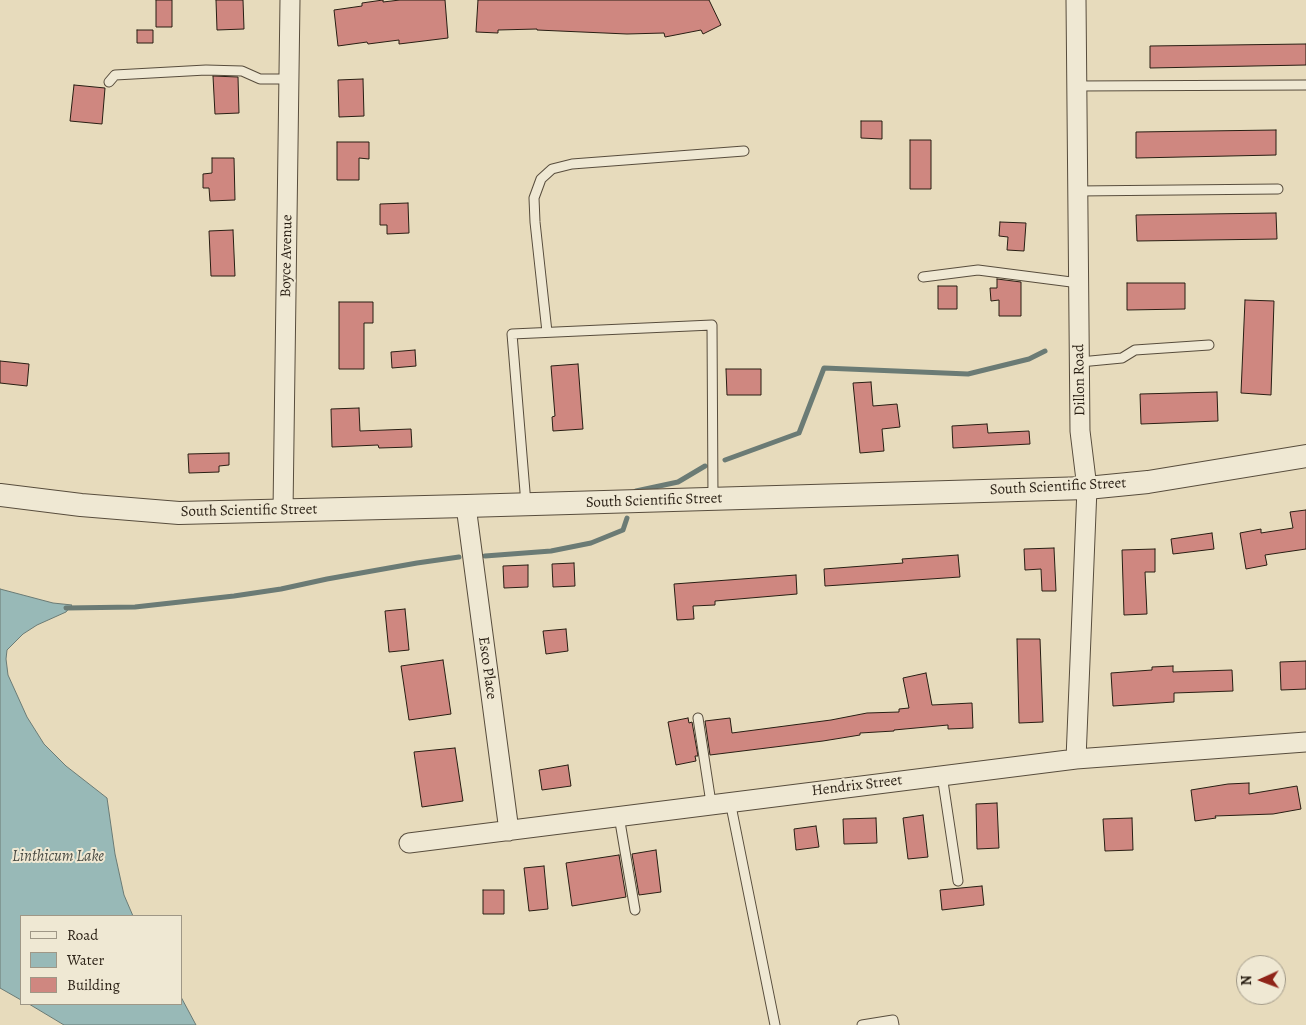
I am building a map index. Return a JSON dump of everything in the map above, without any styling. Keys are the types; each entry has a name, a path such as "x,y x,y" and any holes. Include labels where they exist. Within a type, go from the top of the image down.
{"street":[{"name":"Boyce Avenue","path":"283,511 290,0"},
{"name":"Dillon Road","path":"1076,0 1080,431 1087,488 1076,758"},
{"name":"South Scientific Street","path":"0,495 81,505 179,513 1087,488 1148,482 1306,456"},
{"name":"Esco Place","path":"466,506 509,831"},
{"name":"Hendrix Street","path":"409,843 1076,758 1306,742"}],"lane":[{"path":"109,82 115,74 206,70 242,71 260,79 290,79"},
{"path":"1077,86 1306,84"},
{"path":"547,332 534,198 541,179 552,169 572,164 744,151"},
{"path":"1078,191 1278,189"},
{"path":"923,277 978,270 1079,283"},
{"path":"526,504 512,334 712,325 713,499"},
{"path":"1080,362 1122,358 1136,350 1209,345"},
{"path":"698,718 721,802 775,1025"},
{"path":"942,775 958,881"},
{"path":"619,816 634,910"},
{"path":"862,1025 892,1020 894,1025"}],"water":[{"name":"Linthicum Lake","path":"0,589 53,603 72,605 66,612 37,625 23,634 7,650 8,675 27,717 44,744 66,766 107,798 115,854 124,895 133,915 20,915 20,999 0,988"},
{"path":"182,999 196,1025 64,1025 31,1005 182,1005"}],"building":[{"path":"156,0 172,0 172,27 156,27"},
{"path":"216,0 243,0 244,29 217,30"},
{"path":"383,0 383,2 445,0 448,38 399,44 399,40 338,46 334,10 362,6 362,3"},
{"path":"478,0 709,0 721,25 703,34 701,30 665,37 664,33 627,34 537,29 498,30 498,33 476,32"},
{"path":"137,30 153,30 153,43 137,43"},
{"path":"1306,44 1306,65 1150,68 1150,46"},
{"path":"213,76 238,77 239,113 215,114"},
{"path":"363,79 364,116 339,117 338,80"},
{"path":"74,85 105,88 102,124 70,121"},
{"path":"861,121 882,121 882,139 861,138"},
{"path":"1276,130 1276,155 1136,158 1136,132"},
{"path":"910,140 931,140 931,189 910,189"},
{"path":"337,142 369,142 369,159 359,158 359,180 337,180"},
{"path":"212,158 234,158 235,200 210,201 209,188 203,188 203,174 212,173"},
{"path":"408,203 409,233 387,234 387,225 380,225 380,204"},
{"path":"1276,213 1277,239 1137,241 1136,215"},
{"path":"1000,222 1026,223 1024,251 1007,250 1008,237 999,236"},
{"path":"233,230 235,276 211,276 209,231"},
{"path":"997,279 1021,282 1021,316 999,316 999,300 991,301 990,288 997,288"},
{"path":"1127,283 1185,283 1185,309 1127,310"},
{"path":"938,286 957,286 957,309 938,309"},
{"path":"1245,300 1274,301 1271,395 1241,393"},
{"path":"339,302 373,302 373,323 364,323 364,369 339,369"},
{"path":"415,350 416,366 392,368 391,352"},
{"path":"0,361 29,364 27,386 0,383"},
{"path":"578,364 583,429 553,431 552,417 555,416 551,366"},
{"path":"726,369 761,369 761,395 727,395"},
{"path":"871,382 873,406 897,404 900,427 882,429 884,451 860,453 853,383"},
{"path":"1217,392 1218,421 1141,424 1140,394"},
{"path":"359,408 360,431 411,429 412,447 379,448 378,445 332,447 331,409"},
{"path":"987,424 988,433 1029,431 1030,444 953,448 952,426"},
{"path":"229,453 229,465 219,466 219,472 189,473 188,454"},
{"path":"1306,510 1306,549 1265,555 1267,565 1246,569 1240,533 1261,529 1261,533 1293,528 1290,512"},
{"path":"1212,533 1214,549 1173,554 1171,539"},
{"path":"1054,548 1056,591 1042,591 1041,569 1025,570 1024,549"},
{"path":"1155,549 1155,572 1145,572 1147,614 1124,615 1122,550"},
{"path":"958,555 960,577 825,586 824,569 903,563 902,559"},
{"path":"574,563 575,586 553,587 552,564"},
{"path":"528,565 528,587 504,588 503,566"},
{"path":"796,575 797,594 715,601 715,605 693,606 694,619 677,620 674,584"},
{"path":"405,609 409,650 389,652 385,611"},
{"path":"566,629 568,651 546,654 543,631"},
{"path":"1017,639 1040,639 1043,722 1019,723"},
{"path":"443,660 451,714 409,720 401,666"},
{"path":"1306,661 1306,689 1281,690 1280,662"},
{"path":"1173,666 1173,672 1232,670 1233,691 1174,693 1174,702 1113,706 1111,673 1152,670 1152,667"},
{"path":"926,673 932,705 972,703 973,728 948,729 948,725 860,733 860,735 823,741 710,755 705,721 730,718 732,733 831,720 867,713 899,712 899,709 909,708 903,678"},
{"path":"688,718 689,723 692,722 698,756 695,756 696,761 676,765 668,722"},
{"path":"455,748 463,801 422,807 414,752"},
{"path":"568,765 571,786 542,790 539,770"},
{"path":"1249,783 1249,794 1297,786 1301,809 1273,814 1215,816 1216,818 1195,821 1191,790 1228,784"},
{"path":"997,803 999,848 977,849 976,804"},
{"path":"923,815 928,857 908,859 903,818"},
{"path":"876,818 877,843 844,844 843,819"},
{"path":"1132,818 1133,850 1105,851 1103,819"},
{"path":"816,826 819,847 796,850 794,829"},
{"path":"656,850 661,892 639,895 632,854"},
{"path":"619,855 626,897 572,906 566,863"},
{"path":"544,866 548,909 529,911 524,868"},
{"path":"982,886 984,905 942,910 940,890"},
{"path":"483,890 504,890 504,914 483,914"}],"waterway":[{"path":"725,460 799,433 824,368 968,374 1029,359 1045,351"},
{"path":"636,491 678,482 705,466"},
{"path":"485,556 551,551 591,543 623,530 627,518"},
{"path":"66,608 135,607 234,596 459,557"}]}
